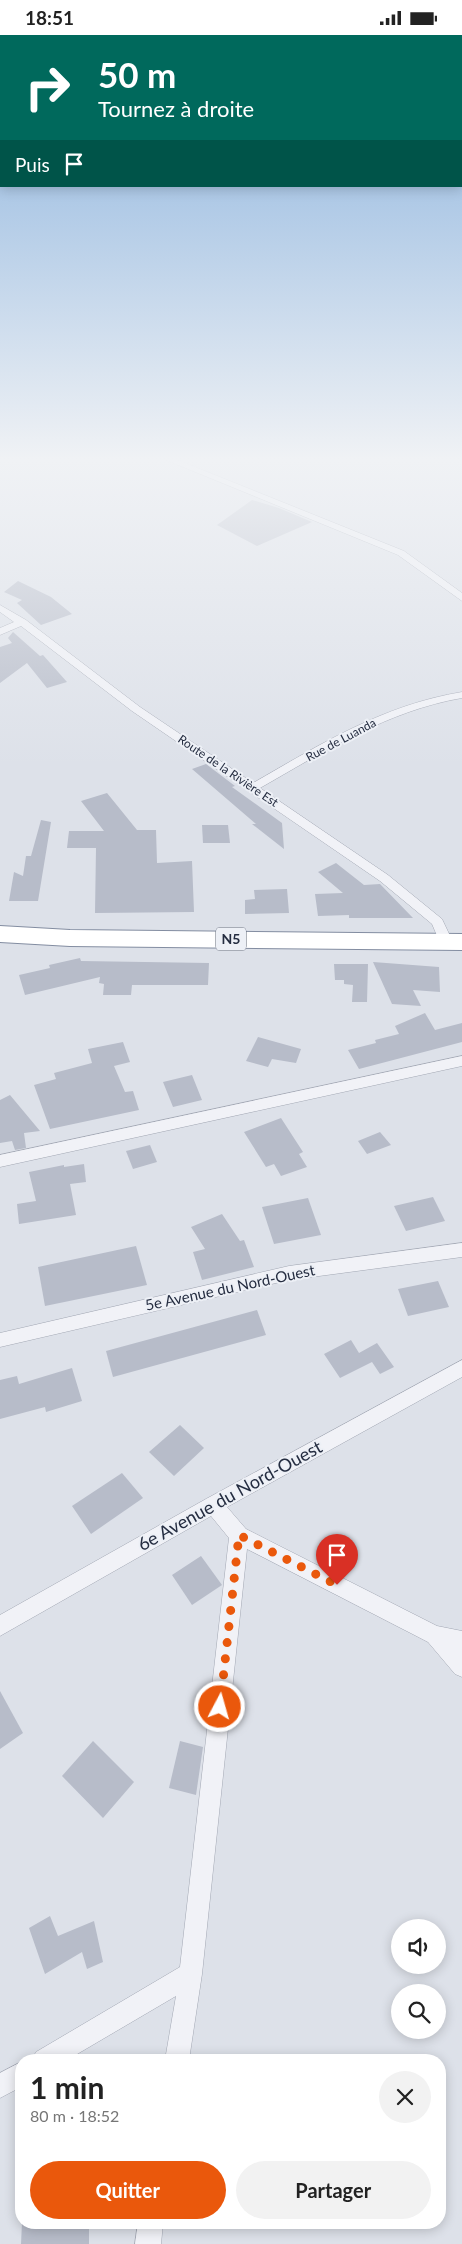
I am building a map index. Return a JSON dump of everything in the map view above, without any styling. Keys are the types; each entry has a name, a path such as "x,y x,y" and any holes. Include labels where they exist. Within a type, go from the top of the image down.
{"highway":[{"name":"N5","path":"0,934 70,938 454,942"}],"street":[{"path":"411,560 462,598"},
{"name":"Route de la Rivière Est","path":"0,608 22,622 136,709 254,787 384,878 437,922 454,942"},
{"path":"0,632 22,622"},
{"name":"Rue de Luanda","path":"254,787 366,725 437,698 462,695"},
{"path":"0,1161 462,1061"},
{"name":"5e Avenue du Nord-Ouest","path":"0,1340 289,1273 462,1250"},
{"name":"6e Avenue du Nord-Ouest","path":"0,1625 462,1368"},
{"path":"213,1505 239,1535 435,1635 462,1641"},
{"path":"178,2054 191,1974 239,1535"},
{"path":"435,1635 462,1667"},
{"path":"54,2054 191,1974"},
{"path":"0,2086 15,2077"},
{"path":"148,2244 150,2229"}],"building":[{"path":"18,581 51,597 72,614 41,625 17,603 22,600 4,592"},
{"path":"13,632 40,656 43,655 67,682 47,688 27,663 0,683 0,647 12,643 8,638"},
{"path":"206,764 235,786 232,787 282,823 284,849 252,824 256,824 192,769"},
{"path":"107,793 137,830 156,830 157,863 192,861 194,912 95,913 96,848 67,848 69,831 104,831 81,801"},
{"path":"41,820 51,822 38,901 9,901 14,872 23,876 26,856 31,856"},
{"path":"202,825 228,825 230,843 203,843"},
{"path":"336,863 364,885 380,884 413,918 349,918 349,915 318,916 315,894 343,893 318,872"},
{"path":"287,889 289,913 245,914 245,900 255,899 254,890"},
{"path":"80,958 81,961 209,963 208,985 132,985 131,995 103,995 104,984 99,983 100,977 25,995 19,975 50,968 49,965"},
{"path":"373,962 439,967 440,992 413,990 421,1006 392,1004"},
{"path":"334,964 368,964 367,1002 352,1002 353,985 344,984 344,980 335,980"},
{"path":"425,1013 435,1030 462,1023 462,1042 359,1069 348,1050 376,1043 375,1040 399,1034 395,1026"},
{"path":"258,1037 301,1049 296,1063 272,1059 268,1067 246,1061"},
{"path":"123,1042 130,1062 114,1066 125,1092 133,1091 139,1110 50,1129 34,1085 56,1079 54,1073 92,1063 88,1049"},
{"path":"192,1075 202,1100 173,1107 163,1082"},
{"path":"10,1095 40,1131 24,1133 26,1148 15,1150 12,1141 0,1143 0,1100"},
{"path":"281,1118 303,1152 299,1154 307,1167 281,1176 274,1164 266,1167 244,1132"},
{"path":"380,1132 391,1145 367,1154 358,1141"},
{"path":"150,1145 157,1162 133,1169 126,1151"},
{"path":"84,1164 86,1182 70,1184 76,1215 19,1224 17,1204 36,1201 29,1172 64,1165 64,1167"},
{"path":"433,1197 445,1221 406,1231 394,1206"},
{"path":"308,1198 321,1235 274,1244 262,1207"},
{"path":"222,1214 240,1241 244,1240 254,1267 202,1280 193,1252 205,1249 191,1227"},
{"path":"136,1246 147,1285 45,1306 38,1267"},
{"path":"438,1281 449,1307 408,1316 398,1289"},
{"path":"257,1310 266,1335 113,1377 106,1351"},
{"path":"351,1340 359,1353 377,1343 394,1367 380,1374 372,1362 340,1378 324,1354"},
{"path":"72,1368 82,1401 46,1412 45,1407 0,1419 0,1380 17,1376 19,1384"},
{"path":"180,1425 204,1448 174,1476 149,1452"},
{"path":"122,1473 143,1498 91,1534 72,1506"},
{"path":"201,1556 222,1585 192,1605 172,1575"},
{"path":"0,1691 23,1733 0,1749"},
{"path":"93,1741 134,1782 103,1818 62,1776"},
{"path":"180,1741 203,1747 196,1795 169,1788"},
{"path":"50,1916 58,1936 94,1921 103,1962 87,1969 82,1952 45,1974 29,1928"},
{"path":"22,2229 89,2229 89,2244 21,2244"}],"route":[{"path":"220,1707 239,1535 337,1585"}]}
